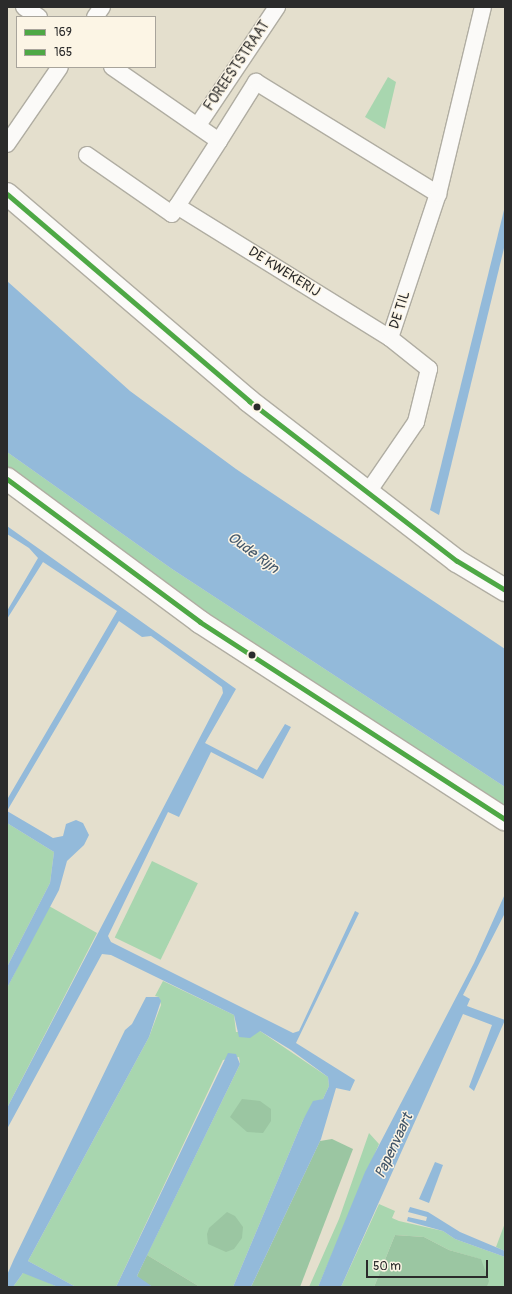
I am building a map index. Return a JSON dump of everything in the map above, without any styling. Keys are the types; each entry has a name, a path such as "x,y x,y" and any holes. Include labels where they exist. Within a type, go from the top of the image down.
{"street":[{"path":"24,7 38,16"},
{"path":"96,16 102,7"},
{"name":"FOREESTSTRAAT","path":"198,125 277,7"},
{"name":"DE TIL","path":"368,492 416,422 429,369 390,338 438,194 483,7"},
{"path":"7,144 59,68"},
{"name":"FOREESTSTRAAT","path":"113,68 220,141"},
{"path":"87,155 172,214 220,141 256,82 438,194"},
{"path":"7,194 249,401 457,561 505,590"},
{"name":"DE KWEKERIJ","path":"177,206 390,338"},
{"path":"7,478 200,622 505,819"}],"green space":[{"path":"388,77 396,82 385,129 365,117"},
{"path":"7,452 172,569 505,787 505,813 275,661 7,472"},
{"path":"7,823 54,852 50,883 7,967"},
{"path":"152,861 198,883 161,960 115,937"},
{"path":"49,906 97,933 7,1108 7,988"},
{"path":"163,981 234,1015 236,1032 260,1031 328,1077 329,1086 323,1099 317,1101 303,1120 233,1287 200,1287 147,1255 240,1064 239,1057 223,1060 116,1287 76,1287 28,1261 149,1037 161,1005 159,997 155,996"},
{"path":"242,1099 260,1101 271,1109 271,1121 263,1133 247,1132 230,1117"},
{"path":"369,1133 379,1144 318,1287 309,1287 339,1219"},
{"path":"332,1139 353,1149 300,1287 251,1287 320,1141"},
{"path":"379,1204 395,1211 392,1218 399,1221 443,1231 455,1239 505,1257 505,1287 487,1287 488,1281 480,1259 449,1250 424,1237 395,1235 374,1287 341,1287"},
{"path":"227,1212 235,1216 243,1227 242,1238 234,1249 226,1252 208,1244 207,1234 209,1228"},
{"path":"505,1223 505,1251 496,1247"},
{"path":"395,1235 424,1237 449,1250 481,1259 489,1281 487,1287 374,1287"},
{"path":"147,1255 200,1287 153,1287 141,1281 137,1276"},
{"path":"23,1273 27,1273 58,1287 13,1287"}],"water":[{"path":"505,206 505,244 439,515 430,510"},
{"name":"Oude Rijn","path":"7,281 130,391 236,469 505,649 505,787 172,569 7,452"},
{"path":"7,526 236,689 205,743 257,770 285,724 291,727 263,779 211,752 179,817 168,812 108,936 111,942 293,1033 299,1031 355,911 359,913 296,1043 355,1080 350,1091 336,1088 321,1139 251,1287 233,1287 303,1120 313,1101 323,1099 329,1086 328,1077 291,1050 260,1031 250,1038 239,1037 234,1015 111,955 102,954 7,1129 7,1108 223,693 222,687 151,636 142,637 119,621 7,811 8,798 117,611 43,562 7,619 7,611 38,558 29,548 7,534"},
{"path":"7,811 53,838 63,836 66,824 76,820 83,823 89,835 84,845 67,861 59,890 7,988 7,967 50,883 54,852 7,823"},
{"name":"Papenvaart","path":"505,894 505,913 463,995 470,999 467,1006 505,1020 474,1091 469,1087 492,1025 463,1014 341,1287 318,1287 365,1172 474,963"},
{"path":"146,997 159,997 161,1001 149,1037 28,1261 76,1287 58,1287 23,1273 13,1287 7,1287 7,1275 14,1259 125,1030 132,1024"},
{"path":"228,1053 236,1054 240,1064 137,1276 153,1287 116,1287"},
{"path":"435,1162 443,1165 429,1203 419,1199"},
{"path":"410,1207 428,1212 460,1232 505,1251 505,1257 455,1239 443,1231 407,1221 408,1217 426,1221 427,1217 408,1212"}],"transit line":[{"name":"169","path":"7,194 249,401 457,561 505,590"},
{"name":"165","path":"7,479 200,622 505,819"}]}
